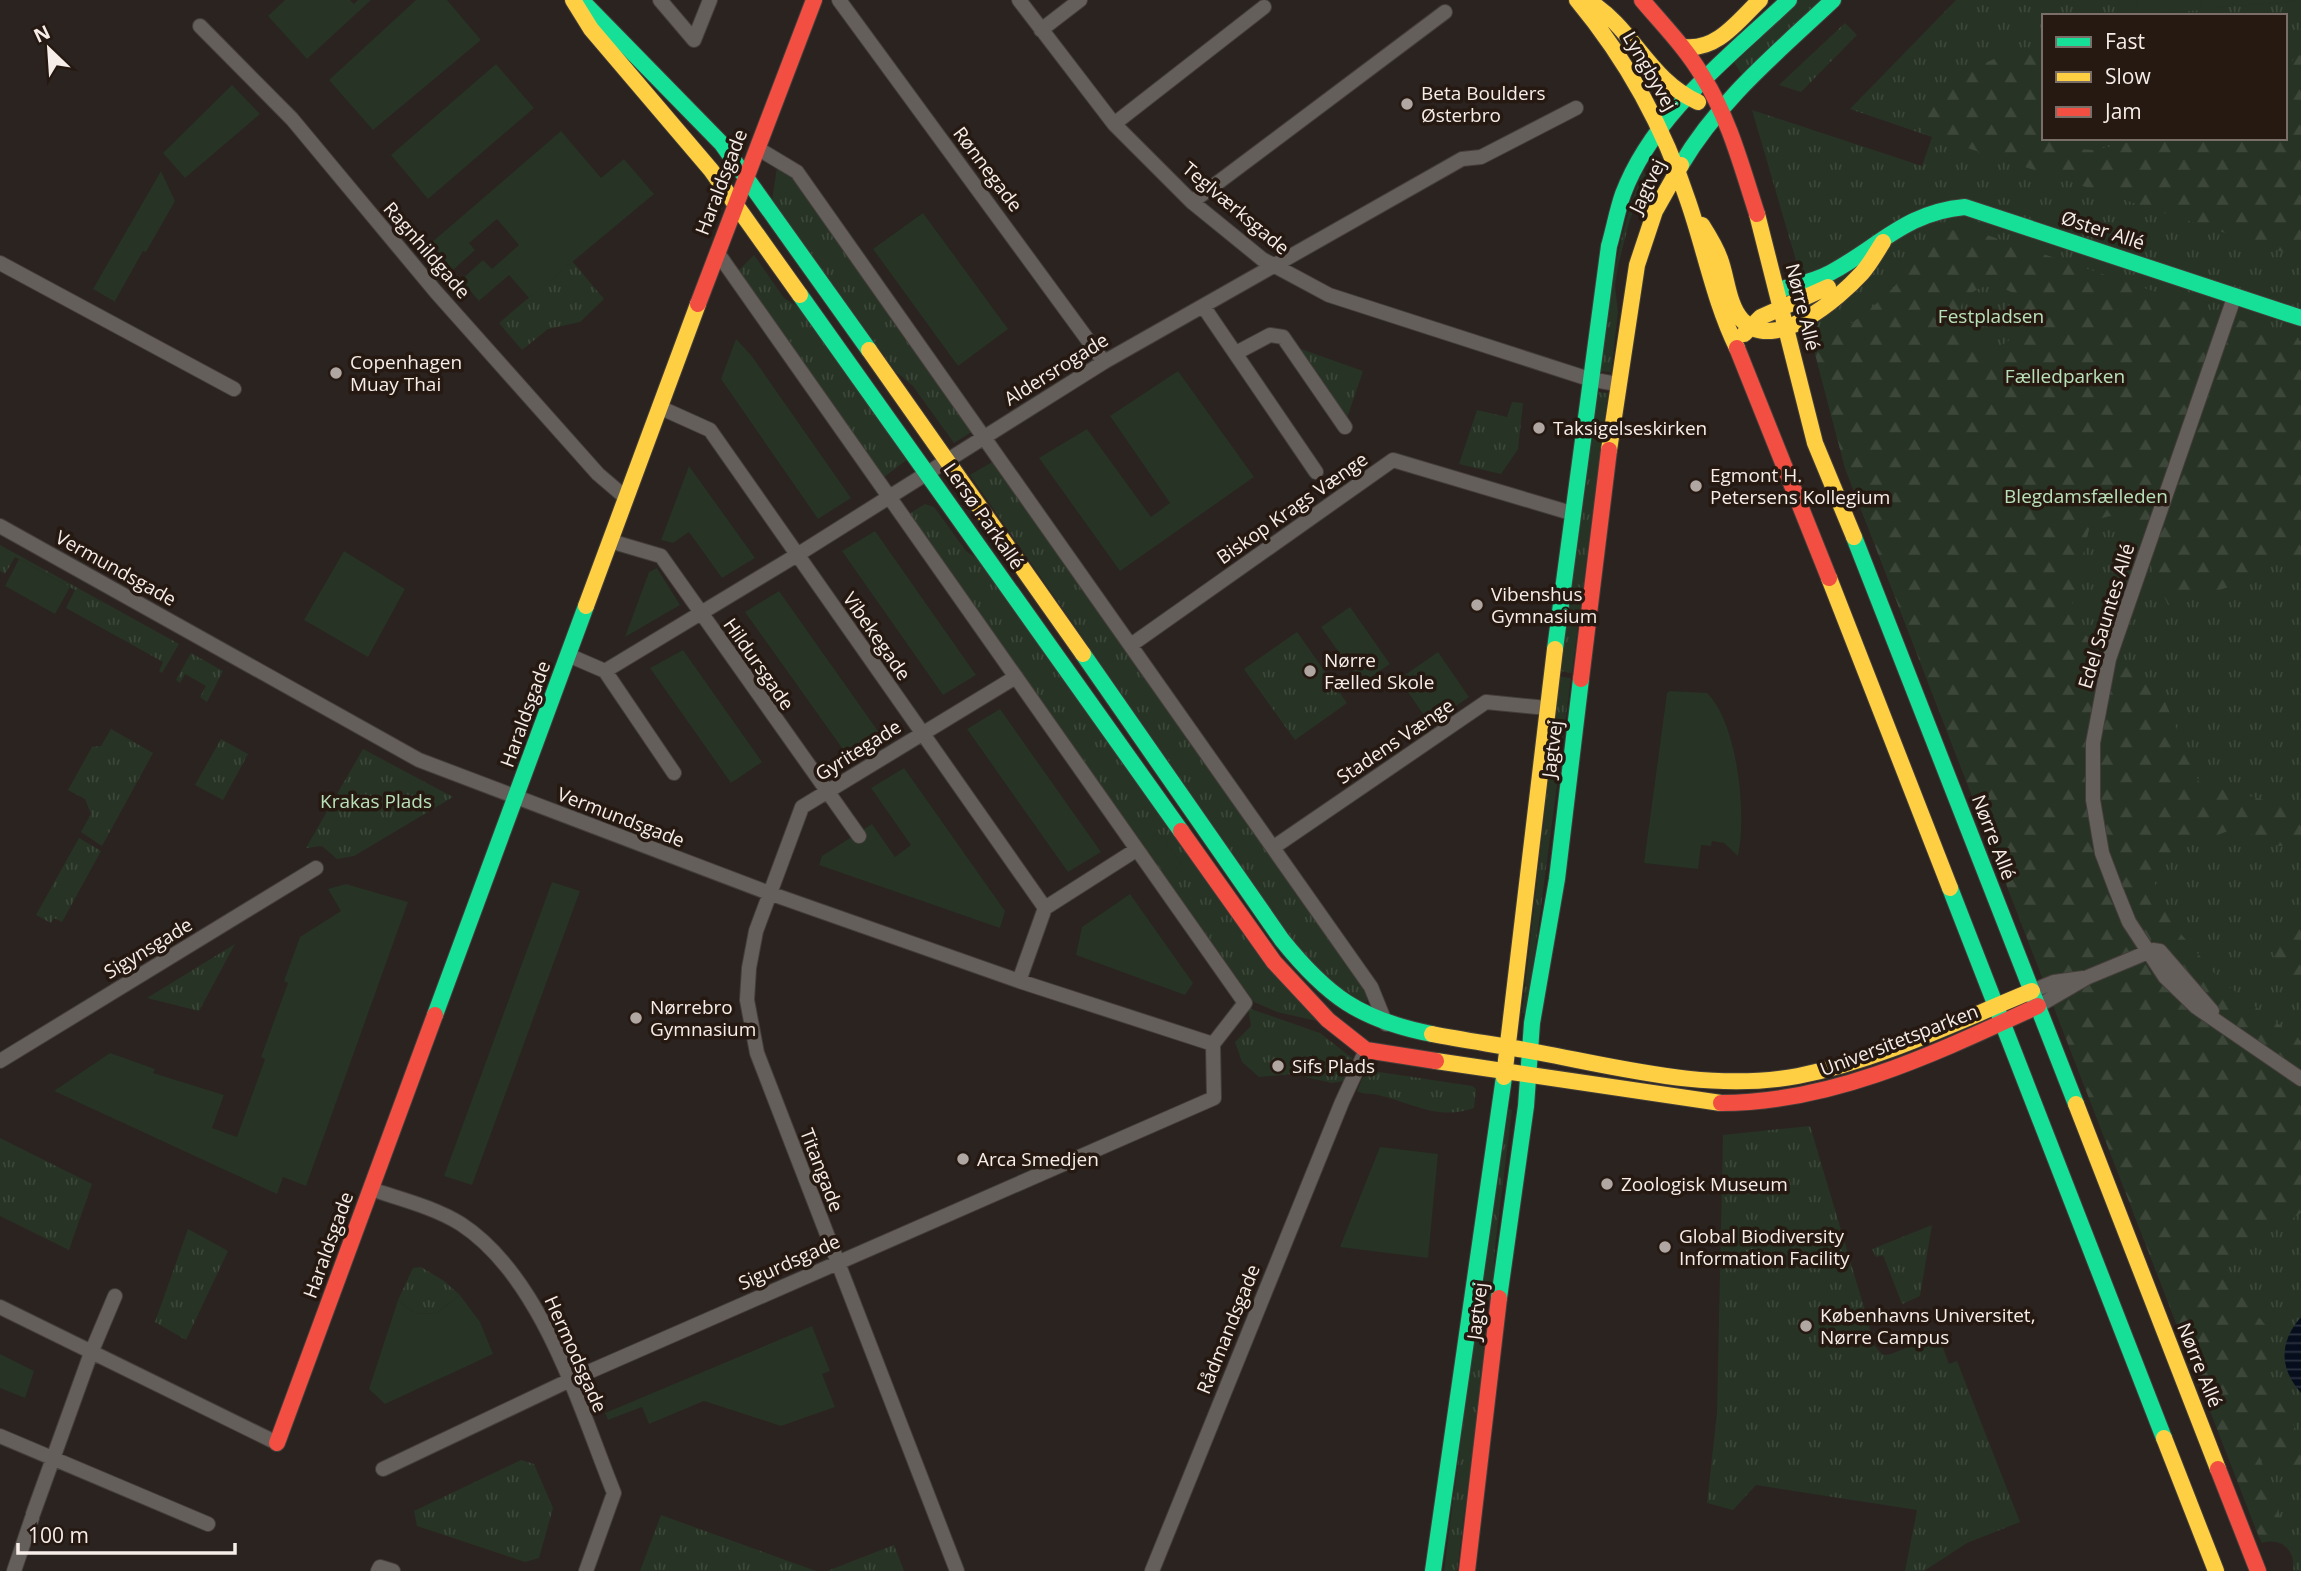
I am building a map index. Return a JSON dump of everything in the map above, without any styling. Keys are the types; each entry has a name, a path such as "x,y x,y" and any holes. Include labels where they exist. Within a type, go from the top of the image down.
{"street":[{"name":"Lersø Parkallé","path":"573,0 592,29 711,170 1275,962 1306,1001 1334,1027 1367,1049 1505,1071"},
{"name":"Lersø Parkallé","path":"580,0 682,101 722,144 746,176 948,460 1282,940 1316,982 1345,1004 1386,1024 1508,1047"},
{"path":"660,0 694,40 710,0"},
{"name":"Haraldsgade","path":"277,1443 716,252 814,0"},
{"name":"Rønnegade","path":"839,0 1104,362"},
{"name":"Teglværksgade","path":"1020,0 1114,124 1192,202 1275,268 1329,295 1589,379 1617,384"},
{"path":"1041,30 1080,0"},
{"name":"Lyngbyvej","path":"1577,0 1611,41 1660,130 1676,170"},
{"path":"1587,0 1612,14 1660,82 1687,98 1720,109"},
{"name":"Lyngbyvej","path":"1642,0 1684,47 1720,109"},
{"path":"1684,47 1696,50 1708,46 1760,0"},
{"name":"Jagtvej","path":"1433,1571 1505,1071 1571,513 1609,246 1623,194 1642,156 1660,130 1705,79 1789,0"},
{"name":"Jagtvej","path":"1467,1571 1530,1051 1557,879 1617,384 1637,265 1655,211 1676,170 1701,131 1720,109 1833,0"},
{"path":"1114,124 1264,7"},
{"path":"1192,202 1444,12"},
{"name":"Ragnhildgade","path":"200,26 292,119 445,302 598,474 626,498"},
{"name":"Aldersrogade","path":"605,671 797,555 1104,362 1275,268 1462,159 1481,157 1576,108"},
{"name":"Nørre Allé","path":"1720,109 1758,216 1818,453 1863,558 2258,1571"},
{"path":"757,148 797,172 985,435 1371,987 1386,1024"},
{"path":"1676,170 1688,200 1713,294 1752,380 2216,1571"},
{"path":"1688,200 1714,245 1739,315 1749,327 1764,331 1787,327 1811,316 1846,290 1864,272 1892,229"},
{"name":"Øster Allé","path":"1867,248 1892,229 1929,211 1965,207 2301,318"},
{"path":"1778,290 1828,274 1867,248"},
{"path":"1736,348 1749,327 1782,307 1833,285 1867,248"},
{"path":"716,252 1245,1003 1213,1044"},
{"path":"0,263 234,389"},
{"name":"Edel Sauntes Allé","path":"2235,295 2109,659 2093,743 2092,800 2102,853 2129,922 2165,977 2196,1007 2301,1079"},
{"path":"1203,306 1316,472"},
{"path":"1236,353 1270,335 1283,337 1345,427"},
{"name":"Vibekegade","path":"659,407 710,430 1045,908"},
{"name":"Biskop Krags Vænge","path":"1131,645 1393,460 1571,513"},
{"name":"Vermundsgade","path":"0,526 419,760 769,893 1019,981 1213,1044"},
{"name":"Hildursgade","path":"610,541 661,556 859,836"},
{"path":"568,655 605,671 674,773"},
{"name":"Gyritegade","path":"769,893 802,807 1014,678"},
{"name":"Stadens Vænge","path":"1274,847 1486,702 1547,708"},
{"path":"1019,981 1045,908 1136,850"},
{"name":"Sigynsgade","path":"0,1061 316,867"},
{"name":"Titangade","path":"769,893 756,931 749,968 750,1024 757,1053 957,1571"},
{"name":"Universitetsparken","path":"1505,1071 1714,1103 1757,1103 1807,1096 1849,1084 2002,1023 2054,982 2088,977 2146,951"},
{"name":"Universitetsparken","path":"1508,1047 1713,1080 1763,1081 1835,1068 1995,1005 2035,999"},
{"name":"Sigurdsgade","path":"383,1469 568,1381 836,1261 1214,1098 1213,1044"},
{"name":"Rådmandsgade","path":"1152,1571 1342,1102 1367,1049"},
{"name":"Hermodsgade","path":"371,1189 460,1223 505,1262 533,1301 614,1493 586,1571"},
{"path":"14,1571 51,1459 115,1296"},
{"path":"0,1307 277,1443"},
{"path":"0,1436 208,1524"}],"green space":[{"path":"285,0 350,0 354,4 358,0 371,0 307,59 268,16"},
{"path":"416,0 447,0 481,40 373,130 329,80"},
{"path":"1799,0 1821,0 1742,75 1734,62"},
{"name":"Fælledparken","path":"1956,0 2301,0 2301,1571 2293,1571 2292,1557 2286,1547 2276,1542 2262,1543 2259,1537 1845,468 1813,346 1795,257 1752,110 1922,166 1932,137 1850,109"},
{"path":"2136,0 2201,0 2202,10 2137,14"},
{"path":"2211,0 2301,0 2301,1 2212,8"},
{"path":"1845,23 1857,35 1801,92 1779,85"},
{"path":"2029,48 2042,50 2042,140 2069,140 2076,149 2094,150 2140,140 2287,140 2287,64 2301,54 2301,258 1922,133 1927,111 1944,88 1971,70 2001,56"},
{"path":"496,64 534,108 428,199 391,155"},
{"path":"232,85 260,114 185,178 163,153"},
{"path":"561,131 601,178 624,159 654,194 529,298 509,275 479,301 461,280 483,260 492,269 519,245 497,219 469,243 475,250 453,270 431,243"},
{"path":"777,167 794,179 973,431 954,443 913,386 896,372 772,201"},
{"path":"1643,170 1647,178 1630,219 1618,266 1615,286 1618,312 1611,372 1598,371 1620,244"},
{"path":"161,171 175,201 146,252 143,251 115,301 117,303 93,289"},
{"path":"923,213 1008,329 958,366 873,249"},
{"name":"Fælledparken","path":"1960,229 1975,231 2301,341 2301,561 2276,554 2246,582 2168,605 2133,525 2110,516 2091,521 2072,602 2080,631 2161,692 2199,782 2300,810 2301,807 2301,846 2279,846 2236,828 2162,856 2152,877 2175,927 2220,980 2301,1041 2301,1213 2216,1265 2267,1327 2267,1354 2272,1389 2301,1438 2301,1474 2266,1447 2258,1453 2277,1500 2282,1532 2259,1537 1845,468 1813,346 1845,328 1875,305 1893,288 1926,243 1946,232","holes":["1991,285 2013,293 2023,306 2022,321 2014,335 2002,345 1987,349 1972,344 1959,319 1966,299 1977,290"]},
{"path":"754,255 784,298 802,309 909,458 883,478 737,272"},
{"path":"572,261 604,299 580,322 548,329 522,350 499,323"},
{"path":"736,339 751,355 851,498 818,519 721,379"},
{"path":"1298,348 1363,371 1347,418"},
{"path":"1178,371 1254,477 1120,571 1039,458 1087,429 1151,517 1170,503 1110,416"},
{"path":"1596,392 1608,393 1572,673 1560,671"},
{"path":"1512,402 1523,403 1518,449 1501,474 1459,464 1477,410 1507,417"},
{"path":"994,461 1368,994 1367,1002 1360,1003 1330,984 1302,954 970,475"},
{"path":"689,466 755,558 722,578 689,532 673,543 661,540"},
{"path":"925,504 934,507 966,551 986,565 1317,1021 1277,1012 1254,1002 909,514"},
{"path":"875,531 976,675 943,695 842,551"},
{"path":"0,545 179,644 162,673 159,671 163,662 66,608 75,590 15,557 5,574 0,571"},
{"path":"344,551 405,589 368,657 304,620"},
{"path":"19,559 70,587 55,614 5,586"},
{"path":"657,568 680,605 625,637 649,572"},
{"path":"779,591 880,734 847,755 745,612"},
{"path":"1350,607 1390,664 1361,684 1321,627"},
{"path":"1297,632 1347,703 1295,740 1244,669"},
{"path":"683,650 762,762 731,783 650,668"},
{"path":"1438,652 1469,697 1430,724 1399,679"},
{"path":"191,653 223,671 207,702 200,697 206,686 185,674 180,683 176,680"},
{"path":"1560,677 1571,678 1527,1013 1522,1013"},
{"path":"1667,693 1707,693 1718,707 1726,725 1738,770 1741,838 1738,856 1724,843 1712,841 1711,846 1701,845 1698,869 1644,863"},
{"path":"1000,709 1101,852 1068,872 967,729"},
{"path":"111,729 153,753 102,846 81,832 91,814 85,799 68,790 92,747 101,746"},
{"path":"221,739 248,754 223,800 195,785"},
{"name":"Krakas Plads","path":"363,749 453,797 354,856 337,859 322,846 306,848"},
{"path":"904,768 1005,911 1000,928 819,865 822,856 872,824 895,857 911,845 871,788"},
{"path":"1158,832 1182,864 1166,875 1143,844"},
{"path":"79,838 101,851 62,922 54,918 51,923 36,915"},
{"path":"552,882 580,891 472,1185 444,1176"},
{"path":"346,884 408,902 306,1186 283,1177 277,1194 54,1091 110,1053 155,1069 153,1073 224,1095 212,1128 237,1137 265,1059 261,1057 288,983 284,981 300,937 341,911 328,889"},
{"path":"1130,894 1193,983 1185,995 1076,955 1082,927"},
{"path":"2289,927 2301,928 2301,994 2273,955 2276,942"},
{"path":"235,944 199,1011 147,998"},
{"path":"1248,1008 1320,1033 1352,1058 1344,1081 1332,1083 1292,1074 1259,1077 1242,1062 1235,1042 1251,1026"},
{"path":"1366,1070 1472,1086 1476,1089 1474,1108 1461,1112 1437,1112 1357,1091"},
{"path":"1508,1109 1512,1110 1495,1247 1493,1300 1480,1299"},
{"path":"1810,1126 1869,1324 1872,1343 1883,1355 1891,1354 1947,1332 1951,1345 1943,1348 1949,1364 1957,1361 2020,1522 1967,1543 1924,1571 1905,1571 1917,1510 1756,1485 1733,1510 1707,1503 1717,1413 1723,1135"},
{"path":"0,1138 92,1184 69,1250 0,1216"},
{"path":"1380,1147 1438,1154 1428,1258 1340,1247"},
{"path":"1932,1225 1920,1296 1902,1304 1883,1255 1876,1257 1872,1249"},
{"path":"188,1229 228,1251 186,1340 155,1322"},
{"path":"421,1267 460,1295 435,1314 414,1313 398,1300 413,1268"},
{"path":"460,1295 480,1322 493,1354 385,1404 369,1389 398,1300 414,1313 435,1314"},
{"path":"812,1326 830,1371 822,1374 835,1407 781,1426 704,1401 649,1424 642,1407 608,1420 605,1413"},
{"path":"1475,1331 1488,1331 1457,1571 1444,1571"},
{"path":"0,1354 34,1371 25,1398 0,1388"},
{"path":"521,1460 534,1464 553,1508 539,1558 525,1562 417,1526 414,1511"},
{"path":"661,1515 816,1571 640,1571"},
{"path":"894,1545 904,1571 827,1571"}],"water":[{"path":"2301,1317 2301,1393 2289,1374 2284,1355 2289,1336"}],"traffic: fast":[{"path":"1555,649 1609,246 1623,194 1636,165 1673,112 1718,65 1789,0"},
{"path":"1681,165 1696,141 1732,98 1771,57 1833,0"},
{"path":"583,2 722,144 869,350"},
{"path":"1778,290 1824,276 1909,223 1944,210 1965,207 2301,318"},
{"path":"800,295 1181,831"},
{"path":"1854,537 2076,1104"},
{"path":"435,1015 586,606"},
{"path":"1083,654 1298,960 1330,991 1365,1013 1432,1034"},
{"path":"1499,1298 1526,1106 1532,1023 1557,879 1581,679"},
{"path":"1950,888 2164,1438"},
{"path":"1433,1571 1504,1077"}],"traffic: slow":[{"path":"573,0 591,29 711,170 800,295"},
{"path":"1577,0 1627,70 1667,147 1688,201 1722,312 1737,348"},
{"path":"1587,0 1617,25 1666,80 1698,102"},
{"path":"1684,47 1696,47 1717,39 1760,0"},
{"path":"1609,450 1637,265 1655,211 1681,165"},
{"path":"1757,214 1815,443 1854,537"},
{"path":"1702,225 1718,255 1737,314 1755,329 1771,331 1805,319 1838,296 1865,270 1883,242"},
{"path":"1744,334 1761,317 1828,287"},
{"path":"586,606 698,304"},
{"path":"869,350 1083,654"},
{"path":"1829,578 1950,888"},
{"path":"1504,1077 1555,649"},
{"path":"1432,1034 1637,1072 1701,1080 1766,1080 1828,1069 1888,1050 2032,991"},
{"path":"1436,1061 1721,1103"},
{"path":"2076,1104 2218,1469"},
{"path":"2164,1438 2216,1571"}],"traffic: jam":[{"path":"698,304 814,0"},
{"path":"1642,0 1689,56 1712,93 1734,144 1757,214"},
{"path":"1737,348 1829,578"},
{"path":"1581,679 1609,450"},
{"path":"1181,831 1274,962 1328,1020 1366,1050 1436,1061"},
{"path":"1721,1103 1763,1101 1804,1094 1884,1072 1962,1041 2038,1006"},
{"path":"277,1443 435,1015"},
{"path":"1467,1571 1499,1298"},
{"path":"2218,1469 2258,1571"}],"place":[{"name":"Beta Boulders Østerbro","path":"1407,104"},
{"name":"Copenhagen Muay Thai","path":"336,373"},
{"name":"Taksigelseskirken","path":"1539,428"},
{"name":"Egmont H. Petersens Kollegium","path":"1696,486"},
{"name":"Vibenshus Gymnasium","path":"1477,605"},
{"name":"Nørre Fælled Skole","path":"1310,671"},
{"name":"Nørrebro Gymnasium","path":"636,1018"},
{"name":"Sifs Plads","path":"1278,1066"},
{"name":"Arca Smedjen","path":"963,1159"},
{"name":"Zoologisk Museum","path":"1607,1184"},
{"name":"Global Biodiversity Information Facility","path":"1665,1247"},
{"name":"Københavns Universitet, Nørre Campus","path":"1806,1326"}],"park label":[{"name":"Festpladsen","path":"1991,316"},
{"name":"Blegdamsfælleden","path":"2086,496"}]}
